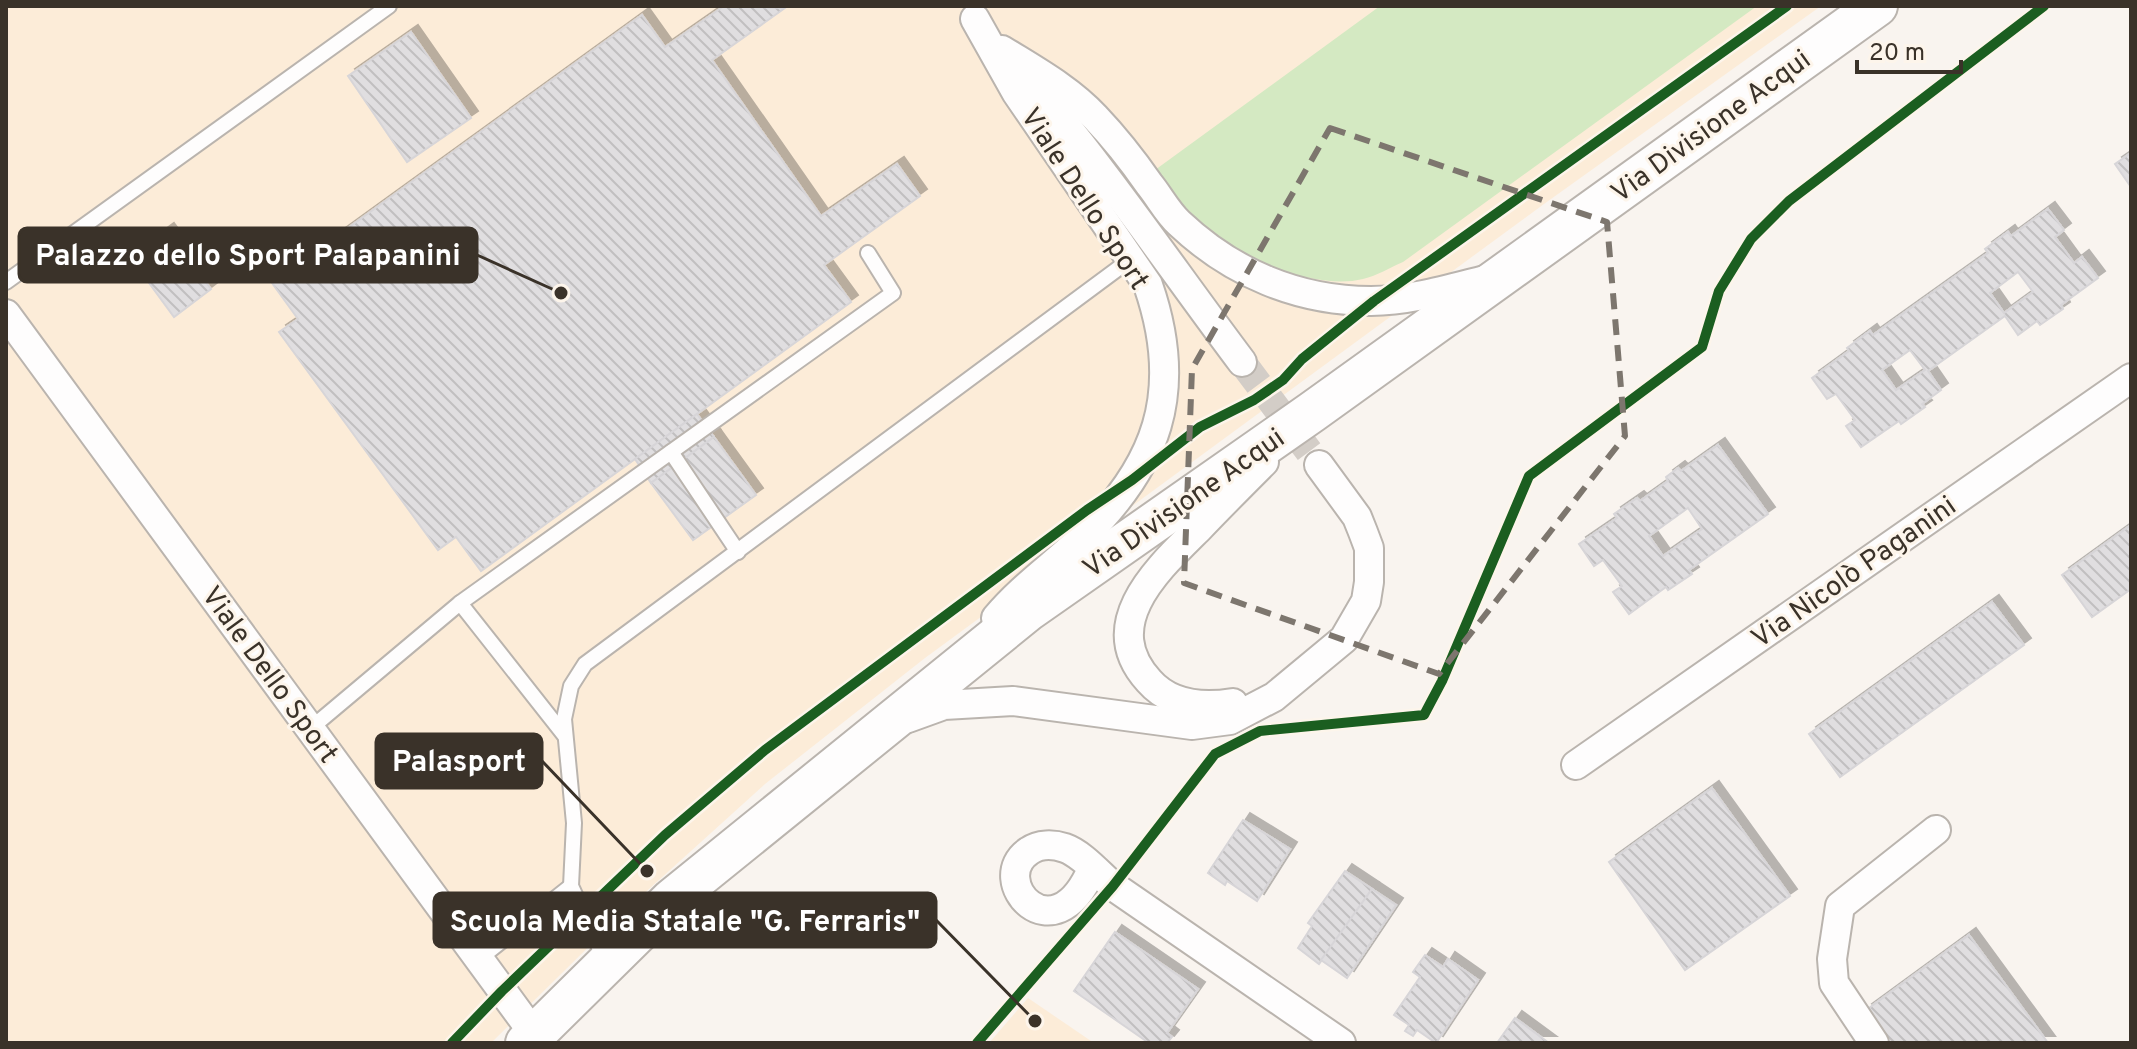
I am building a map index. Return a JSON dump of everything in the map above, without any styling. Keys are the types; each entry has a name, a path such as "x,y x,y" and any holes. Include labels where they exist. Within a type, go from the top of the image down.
{"main road":[{"name":"Via Divisione Acqui","path":"530,1039 672,899 1029,610 1312,412 1877,6"}],"street":[{"name":"Viale Dello Sport","path":"970,13 1065,123 1242,362"},
{"name":"Viale Dello Sport","path":"937,686 1026,585 1077,543 1104,514 1144,462 1166,380 1159,318 1148,285 1016,92 970,13"},
{"name":"Viale Dello Sport","path":"1002,50 1068,93 1094,116 1176,221 1209,248 1261,280 1291,291 1331,299 1374,301 1420,295 1498,278"},
{"name":"Viale Dello Sport","path":"6,314 479,959 530,1039"},
{"name":"Via Nicolò Paganini","path":"1576,765 2131,378"},
{"path":"1307,671 1234,702 1199,706 1169,697 1155,688 1135,660 1130,637 1137,600 1154,574 1312,412"},
{"path":"888,725 944,705 1013,701 1192,725 1230,720 1261,705 1344,639 1358,618 1369,582 1369,548 1357,517 1319,465"},
{"path":"1874,1043 1834,983 1832,959 1840,906 1936,830"},
{"path":"1092,869 1341,1043"}],"lane":[{"path":"6,282 389,6"},
{"path":"310,729 460,603 893,293 868,253"},
{"path":"606,963 571,886 574,823 564,719 571,686 585,664 1131,259"},
{"path":"671,452 738,552"},
{"path":"460,603 565,736"},
{"path":"479,959 571,886"}],"highlighted area":[{"path":"1330,128 1607,222 1625,436 1439,674 1184,583 1192,369"}],"shaded area":[{"path":"6,6 1821,6 1544,204 925,658 765,784 628,908 491,1043 6,1043"},
{"path":"1028,998 1094,1043 989,1043"}],"green space":[{"path":"1380,6 1757,6 1403,262 1373,276 1342,282 1294,274 1245,255 1204,230 1179,205 1155,170"}],"building":[{"path":"724,6 785,8 712,60 821,216 897,164 920,196 824,265 851,302 481,571 456,537 438,550 279,332 298,319 272,283 642,15 665,47"},
{"path":"411,32 471,118 407,162 348,76"},
{"path":"2131,153 2131,187 2115,164"},
{"path":"2048,209 2064,230 2055,237 2074,263 2082,257 2098,278 2061,305 2063,309 2040,325 2037,321 2018,335 2005,316 1928,371 1941,390 1922,404 1925,407 1861,447 1846,426 1855,420 1836,394 1827,399 1812,378 1870,331 1873,335 1988,253 1985,249 2008,232 2011,236","holes":["2018,272 2033,292 2004,313 1990,293","1910,350 1925,370 1896,390 1882,370"]},
{"path":"167,230 211,289 174,317 130,257"},
{"path":"697,414 714,437 651,483 635,459"},
{"path":"714,437 756,495 693,540 651,483"},
{"path":"1718,445 1768,514 1689,570 1692,574 1668,590 1666,587 1629,614 1613,592 1622,586 1603,560 1594,566 1579,544 1617,518 1614,514 1637,498 1640,501 1668,481 1666,477 1678,468 1681,471","holes":["1688,508 1702,529 1663,556 1649,536"]},
{"path":"2131,525 2131,589 2092,617 2062,575"},
{"path":"1992,602 2024,645 1840,777 1809,734"},
{"path":"1712,788 1790,896 1685,970 1609,862"},
{"path":"1243,820 1290,849 1257,901 1227,881 1225,885 1208,873"},
{"path":"1345,871 1372,889 1319,964 1298,948 1312,926 1308,923"},
{"path":"1372,889 1396,905 1347,978 1321,960"},
{"path":"1115,932 1198,989 1167,1033 1172,1037 1167,1043 1149,1043 1074,991"},
{"path":"1969,935 2048,1043 1889,1043 1865,1011"},
{"path":"1425,955 1443,967 1448,959 1478,980 1436,1043 1417,1030 1413,1036 1405,1031 1409,1025 1394,1015 1420,977 1413,972"},
{"path":"1515,1018 1549,1043 1497,1043"}],"tunnel":[{"path":"1242,362 1319,465"}],"cycle path":[{"path":"452,1043 665,835 765,750 1200,427 1254,400 1283,380 1302,359 1374,301 1787,6"},
{"path":"977,1043 1113,886 1215,754 1260,731 1424,715 1442,681 1529,476 1702,347 1719,291 1751,239 1789,201 2044,6"}],"place":[{"name":"Palazzo dello Sport Palapanini","path":"561,293"},
{"name":"Palasport","path":"647,871"},
{"name":"Scuola Media Statale \"G. Ferraris\"","path":"1035,1021"}]}
